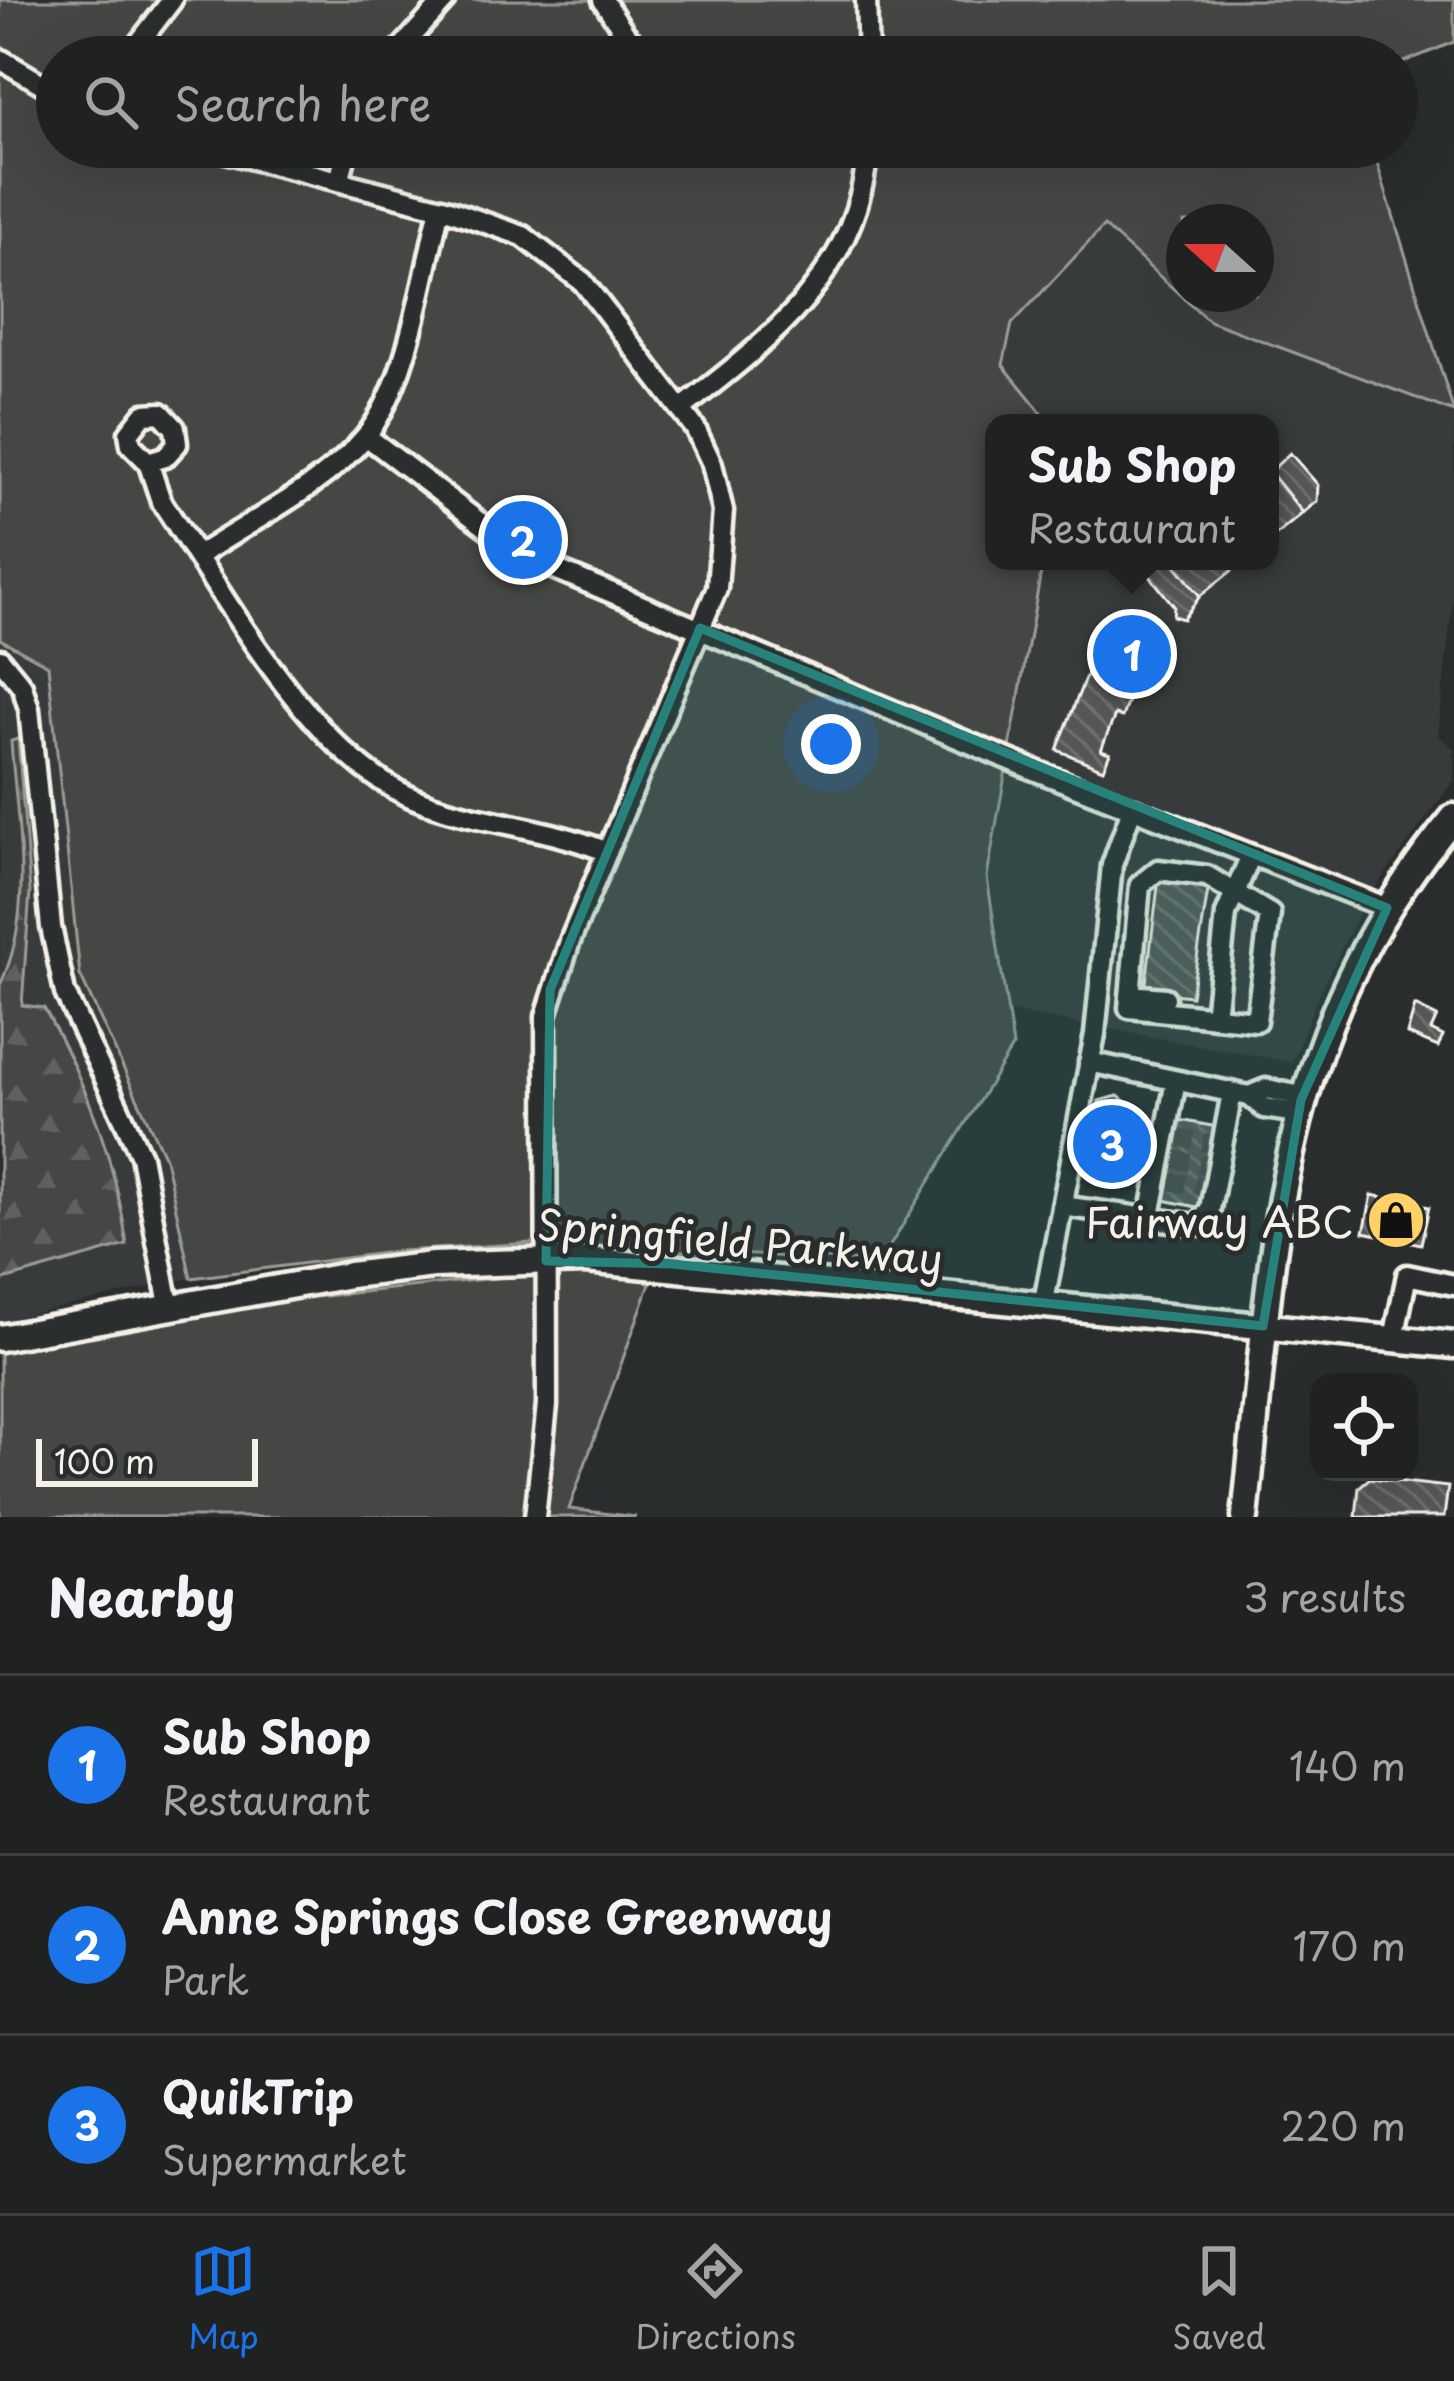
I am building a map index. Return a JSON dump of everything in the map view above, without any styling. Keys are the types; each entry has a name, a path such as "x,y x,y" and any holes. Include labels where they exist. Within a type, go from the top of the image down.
{"main road":[{"path":"1245,1517 1263,1326 1300,1105 1338,1001 1388,908 1454,817"},
{"name":"Springfield Parkway","path":"0,1337 350,1275 546,1262 672,1264 1043,1307 1454,1345"}],"street":[{"path":"144,36 172,0"},
{"path":"413,36 446,0"},
{"path":"866,0 867,36"},
{"path":"612,3 635,36"},
{"path":"0,59 36,80"},
{"path":"288,168 440,208 523,236 553,256 583,282 681,409 712,464 723,511 717,588 550,990 546,1016 547,1405 536,1517"},
{"path":"338,181 342,168"},
{"path":"681,409 763,346 826,275 864,198 866,168"},
{"path":"198,556 320,475 366,436 396,376 440,208"},
{"path":"366,436 516,550 1132,808 1388,908"},
{"path":"148,462 161,501 332,743 380,780 416,800 553,830 608,852"},
{"path":"0,659 22,686 28,709 51,927 65,992 141,1156 169,1305"},
{"path":"1043,1307 1089,1063 1114,857 1132,808"},
{"path":"1215,1017 1226,914 1251,855"},
{"path":"1158,870 1207,876 1236,889 1270,914 1256,1021 1129,1007 1140,885 1158,870"},
{"path":"1107,916 1137,918"},
{"path":"1130,995 1190,1004 1195,1014"},
{"path":"1089,1063 1241,1095 1264,1108 1300,1105"},
{"path":"1149,1221 1167,1158 1176,1081"},
{"path":"1062,1206 1198,1225 1210,1210 1218,1146 1241,1095"},
{"path":"1394,1338 1407,1275 1454,1285"}],"highlighted area":[{"path":"700,628 1387,908 1301,1100 1263,1326 672,1264 546,1261 550,990"}],"shaded area":[{"path":"1103,227 1166,283 1166,312 1198,312 1209,322 1454,412 1454,589 1438,735 1454,749 1454,780 1365,902 1319,993 1292,1062 1009,1011 989,877 1043,570 1279,570 1279,414 1044,414 1003,365 1013,324"},
{"path":"0,639 48,665 80,975 165,1158 191,1278 0,1321"}],"green space":[{"path":"0,0 1454,0 1454,42 1418,57 1418,36 36,36 36,168 1378,168 1454,412 1209,321 1199,312 1274,312 1274,204 1166,204 1166,282 1104,226 1012,324 1003,365 1043,414 985,414 985,570 1041,570 987,877 1013,1046 880,1262 534,1243 400,1251 191,1278 165,1158 80,975 48,665 0,639"},
{"path":"18,739 30,891 22,1005 44,1008 86,1093 107,1152 127,1245 0,1281 0,985 11,957 21,897 11,741"},
{"path":"532,1274 653,1275 569,1509 636,1517 0,1517 0,1350 277,1301"}],"building":[{"path":"1290,453 1318,485 1317,501 1303,513 1279,483 1279,463"},
{"path":"1279,483 1303,513 1279,533"},
{"path":"1145,570 1179,570 1200,596 1183,619 1173,616 1174,606"},
{"path":"1179,570 1233,570 1200,596"},
{"path":"1102,635 1145,652 1141,664 1135,661 1121,698 1128,701 1122,717 1115,715 1101,750 1110,753 1103,769 1057,750"},
{"path":"1159,878 1209,884 1191,996 1145,991"},
{"path":"1415,1006 1437,1017 1431,1030 1443,1036 1438,1047 1407,1034"},
{"path":"1118,1096 1134,1108 1135,1135 1120,1177 1107,1183 1086,1172 1099,1101"},
{"path":"1180,1120 1217,1127 1201,1208 1164,1200"},
{"name":"Fairway ABC","path":"1372,1195 1429,1207 1421,1244 1364,1232"},
{"path":"1366,1481 1396,1481 1448,1487 1444,1517 1356,1517 1359,1487"}],"tunnel":[{"path":"1176,1137 1214,1145"},
{"path":"1172,1159 1210,1166"},
{"path":"1168,1181 1206,1187"}],"place":[{"name":"Anne Springs Close Greenway","path":"523,540"},
{"name":"Sub Shop","path":"1132,654"},
{"name":"QuikTrip","path":"1112,1144"},
{"name":"Fairway ABC","path":"1396,1220"}]}
